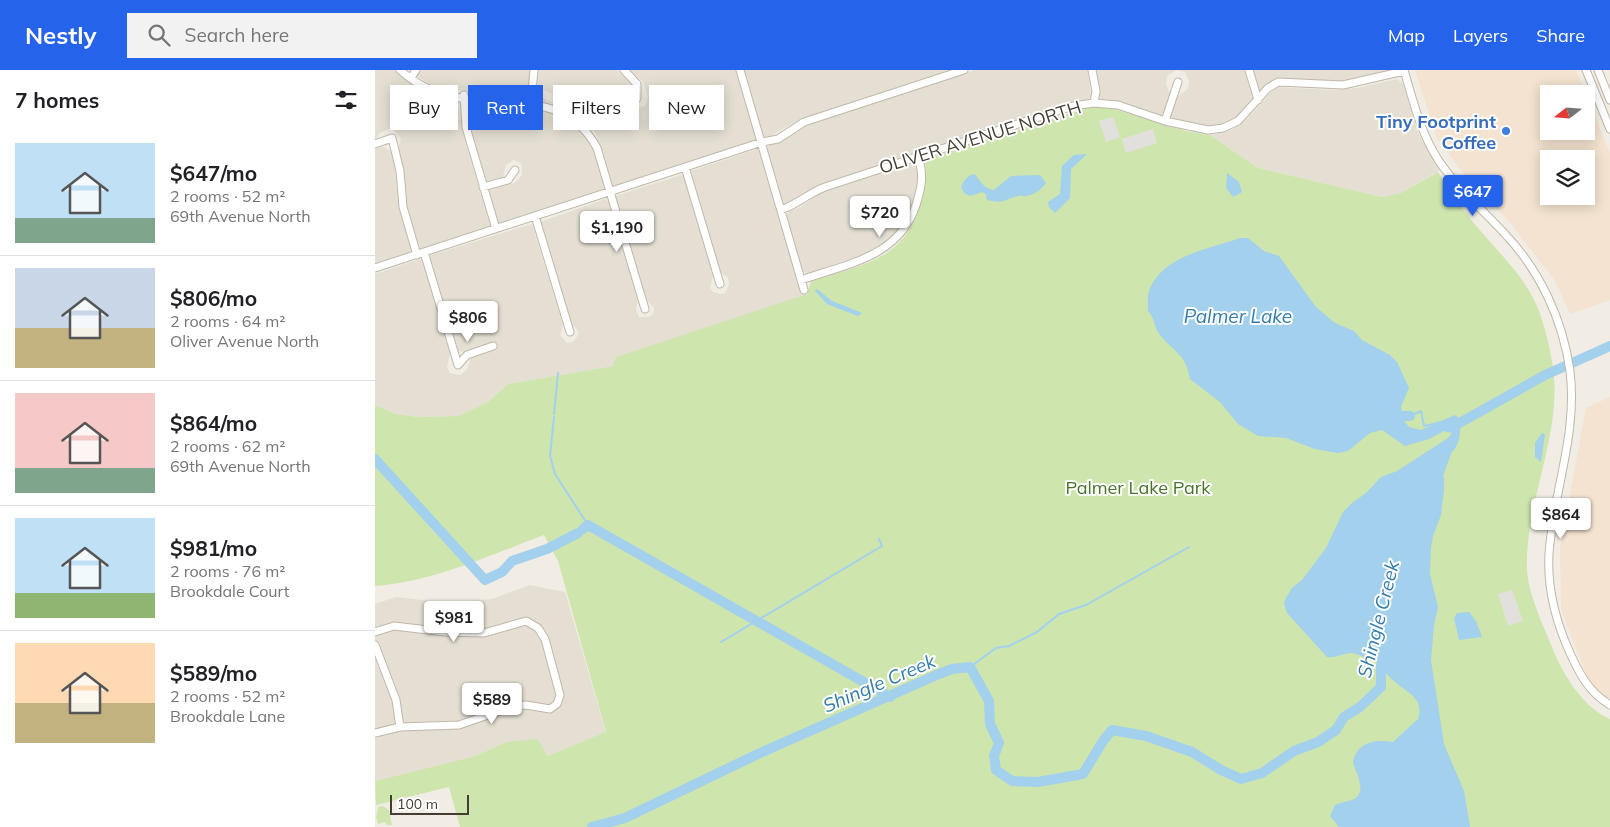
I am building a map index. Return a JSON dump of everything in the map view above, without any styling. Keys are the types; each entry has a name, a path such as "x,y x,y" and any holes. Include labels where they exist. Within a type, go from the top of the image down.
{"street":[{"path":"400,70 432,89 468,95"},
{"path":"411,78 416,70"},
{"path":"533,85 534,70"},
{"path":"624,70 637,85"},
{"path":"740,70 804,290"},
{"path":"375,268 762,142 778,139 804,122 964,70"},
{"path":"1092,70 1096,91 1094,102"},
{"path":"1249,70 1258,100"},
{"path":"1586,70 1610,129"},
{"path":"1598,70 1610,100"},
{"path":"1404,71 1418,117 1433,151 1446,172 1514,244 1535,274 1554,311 1570,370 1571,423 1550,541 1549,578 1562,634 1580,676 1594,693 1610,705"},
{"name":"OLIVER AVENUE NORTH","path":"781,210 799,203 817,190 1073,106 1094,102 1117,105 1200,129 1223,128 1244,116 1268,88 1278,82 1343,85 1404,71"},
{"path":"1165,120 1178,82"},
{"path":"464,95 466,128 496,229"},
{"path":"589,130 611,191 645,309"},
{"path":"375,144 392,138 401,171 403,207 421,253 458,364 467,355 493,346"},
{"path":"801,280 879,253 900,236 913,213 923,182 917,156"},
{"path":"685,167 720,284"},
{"path":"483,187 508,180 515,170"},
{"path":"535,216 570,332"},
{"path":"375,632 394,626 445,632 484,633 526,622 539,628 545,640 560,695 557,704 550,709 526,705 514,706 450,726 400,728 375,733"},
{"path":"375,645 396,700 400,728"}],"shaded area":[{"path":"375,70 396,70 428,85 390,85 390,129 380,133 375,141"},
{"path":"419,70 532,70 529,85 468,85 468,91 458,90 458,85 430,84 417,76"},
{"path":"539,70 617,70 630,80 632,85 553,85 553,94 543,90 543,85 538,85"},
{"path":"628,70 736,70 757,138 755,141 613,187 593,130 639,130 639,108 645,106 648,97 643,82"},
{"path":"743,70 954,70 795,122 766,139 762,135"},
{"path":"974,70 1088,70 1091,96 1087,101 1069,104 823,183 796,201 786,204 782,203 767,149 769,145 777,143 799,128"},
{"path":"1095,70 1176,70 1167,76 1166,84 1170,94 1165,113 1161,115 1113,101 1099,100"},
{"path":"1176,70 1244,70 1253,99 1238,118 1220,126 1200,127 1171,118 1176,98 1188,89 1189,81 1185,72"},
{"path":"1252,70 1395,70 1352,81 1327,83 1277,79 1260,90"},
{"path":"1415,70 1576,70 1582,85 1540,85 1540,140 1595,140 1595,117 1610,153 1610,300 1570,314 1555,281 1509,221 1468,180 1436,136"},
{"path":"1397,79 1403,84 1418,133 1440,170 1401,193 1382,197 1258,168 1210,135 1229,131 1244,122 1276,87 1332,90 1357,88"},
{"path":"543,98 553,102 553,130 586,130 588,133 605,189 499,225 488,191 516,182 522,175 521,163 514,160 506,165 503,177 484,181 469,130 543,130"},
{"path":"458,104 465,141 491,228 420,249 404,197 404,175 398,150 401,138 393,130 458,130"},
{"path":"1113,117 1120,137 1106,142 1099,121"},
{"path":"1153,129 1157,143 1126,153 1122,139"},
{"path":"384,147 391,151 394,158 398,201 413,252 375,266 375,149"},
{"path":"757,149 760,152 803,295 613,366 508,384 488,402 458,416 418,417 396,414 375,405 375,274 420,259 423,260 450,354 447,367 450,373 460,375 467,370 471,357 495,350 492,343 462,352 458,351 430,259 431,255 532,224 563,325 560,335 567,343 573,342 579,334 577,329 571,324 540,222 605,199 609,202 638,299 636,310 639,317 649,317 653,314 654,308 645,298 615,196 684,174 713,276 710,288 713,292 725,293 729,284 728,278 720,272 691,171"},
{"path":"912,162 918,168 920,177 903,226 889,241 874,252 808,273 803,272 786,216 789,211 801,207 822,192"},
{"path":"1610,397 1610,700 1597,691 1587,677 1561,610 1560,548 1586,408"},
{"path":"530,585 565,592 606,733 546,756 506,742 475,756 375,781 375,604 396,597 449,603 492,599"},
{"path":"1512,590 1523,621 1508,626 1498,594"}],"green space":[{"name":"Palmer Lake Park","path":"1091,107 1111,108 1186,131 1210,135 1258,168 1382,197 1401,193 1438,172 1468,216 1524,283 1537,306 1544,326 1552,361 1555,387 1549,439 1528,542 1528,577 1540,618 1561,668 1582,698 1600,714 1610,719 1610,827 460,827 449,787 376,805 375,781 475,756 506,742 538,739 547,756 606,732 558,561 544,535 461,567 418,579 375,586 375,405 396,414 418,417 458,416 488,402 508,384 613,366 616,357 807,294 811,281 877,259 902,240 912,226 921,202 926,178 925,159"},
{"path":"383,806 389,810 392,825 387,825 385,822 378,824 376,817 378,807"}],"water":[{"path":"1087,154 1071,169 1070,198 1055,213 1049,207 1048,202 1060,194 1062,166 1074,155"},
{"path":"1227,173 1239,182 1242,192 1233,197 1226,188"},
{"path":"974,174 985,186 994,190 1011,176 1040,175 1046,183 1038,191 1029,195 1020,195 1000,202 987,200 986,194 982,192 970,196 964,193 962,185 968,177"},
{"name":"Palmer Lake","path":"1240,238 1248,238 1264,251 1279,256 1316,307 1335,323 1354,331 1362,340 1390,355 1397,362 1409,388 1401,407 1404,421 1409,427 1421,430 1455,415 1459,418 1459,441 1455,449 1443,460 1439,467 1444,478 1444,490 1441,515 1433,536 1431,548 1430,574 1438,607 1434,625 1431,660 1444,744 1464,791 1470,827 1339,827 1330,816 1335,805 1354,799 1360,791 1353,762 1358,750 1368,743 1380,741 1393,742 1418,719 1419,706 1410,693 1392,679 1372,659 1352,653 1327,657 1287,613 1284,603 1292,588 1302,580 1326,548 1343,512 1366,493 1381,477 1397,471 1448,438 1452,433 1444,431 1429,439 1405,446 1382,430 1370,433 1348,451 1338,453 1315,449 1286,438 1258,436 1238,424 1220,402 1190,379 1186,364 1158,332 1148,311 1148,293 1157,277 1177,261 1202,250"},
{"path":"817,289 832,301 862,313 858,316 827,304 815,291"},
{"path":"1542,433 1545,434 1541,462 1535,457 1535,443"},
{"path":"1469,612 1476,621 1482,637 1459,640 1454,618 1457,613"}],"waterway":[{"name":"Shingle Creek","path":"1456,425 1545,375 1610,346"},
{"path":"554,414 558,373"},
{"path":"1410,416 1421,411 1424,426 1446,421"},
{"path":"1390,416 1410,416"},
{"path":"554,417 550,456 555,474 588,525"},
{"name":"Shingle Creek","path":"1436,481 1447,450"},
{"path":"375,459 485,580 502,572 512,561 547,549 578,533"},
{"path":"583,529 588,525 890,697"},
{"path":"721,642 882,546 879,539"},
{"path":"970,667 996,648 1009,646 1037,632 1059,614 1086,605 1189,547"},
{"name":"Shingle Creek","path":"592,827 625,818 760,753 939,674 952,669 970,667 989,701 990,724 999,743 994,756 996,770 1012,781 1038,782 1083,774 1112,730 1146,736 1192,752 1221,770 1241,779 1262,773 1294,751 1318,742 1336,730 1344,717 1360,707 1381,687 1381,667 1384,655"}],"place":[{"name":"Tiny Footprint Coffee","path":"1506,131"}]}
